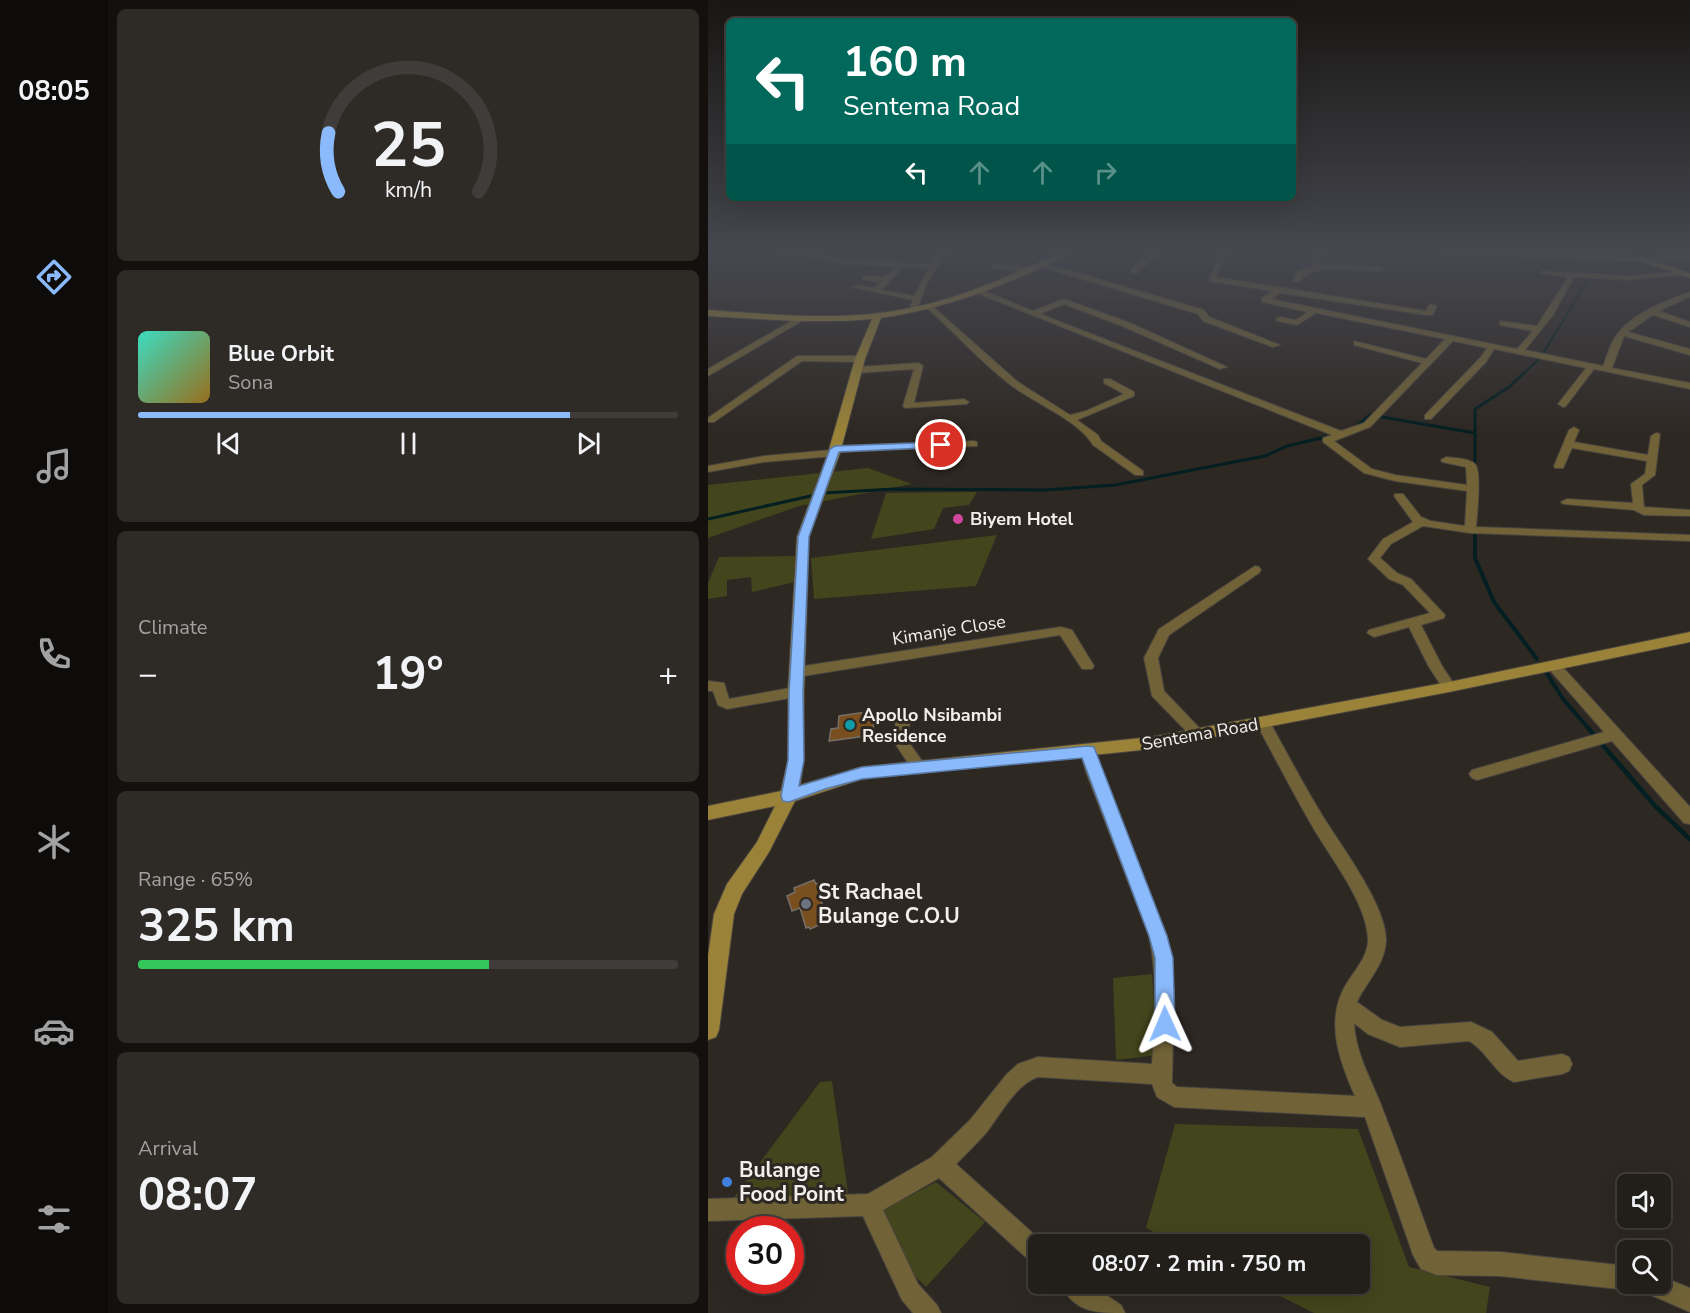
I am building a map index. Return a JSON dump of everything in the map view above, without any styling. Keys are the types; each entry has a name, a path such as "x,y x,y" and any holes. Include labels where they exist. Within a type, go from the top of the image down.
{"street":[{"path":"708,313 803,318 877,316 899,312"},
{"path":"937,312 1015,384 1094,437 1097,443 1139,473"},
{"path":"1094,312 1223,367"},
{"path":"1201,312 1206,319 1276,345"},
{"path":"1280,319 1297,323 1312,312"},
{"path":"1321,312 1690,386"},
{"path":"1332,312 1336,315"},
{"path":"1520,352 1521,345 1538,329 1550,312"},
{"path":"1606,370 1613,357 1616,343 1623,333 1653,312"},
{"path":"1654,312 1690,326"},
{"path":"1035,313 1338,433"},
{"path":"708,1030 724,914 734,890 764,847 789,796 796,760 796,692 803,537 834,451 858,364 877,316"},
{"path":"708,373 803,318"},
{"path":"1503,323 1538,329"},
{"path":"1623,333 1690,352"},
{"path":"1451,339 1367,425 1338,433 1327,441 1368,471 1395,478 1473,489"},
{"path":"1357,343 1428,362"},
{"path":"1428,417 1483,360 1492,346"},
{"path":"711,420 801,358 858,364 919,366 908,406 964,402"},
{"path":"1563,404 1591,367"},
{"path":"1066,417 1078,418 1131,394 1107,381"},
{"path":"1559,466 1574,430"},
{"path":"1638,507 1636,484 1650,475 1656,435"},
{"path":"708,469 764,459 834,451 973,444"},
{"path":"1568,444 1652,459"},
{"path":"1446,460 1469,464 1472,467 1476,529"},
{"path":"1399,496 1422,522"},
{"path":"1566,502 1638,507 1644,512 1690,513"},
{"path":"1374,633 1440,615 1407,582 1393,576 1374,559 1376,551 1385,544 1422,522 1476,529 1690,538"},
{"path":"1198,735 1157,693 1151,658 1164,632 1255,570"},
{"path":"1415,621 1436,667 1449,687"},
{"name":"Kimanje Close","path":"797,672 1062,631 1067,633 1087,666"},
{"name":"Sentema Road","path":"708,813 789,796 841,778 1088,751 1198,735 1449,687 1690,637"},
{"path":"1554,666 1613,735 1690,818"},
{"path":"708,686 719,686 723,701 727,704 796,692"},
{"path":"903,716 901,742 919,768"},
{"path":"1263,723 1324,832 1365,899 1377,930 1378,943 1374,957 1346,1006 1344,1029 1360,1085 1372,1107 1425,1256 1429,1261 1500,1264 1617,1277"},
{"path":"1477,774 1613,735"},
{"path":"1088,751 1094,772 1158,936 1164,958 1165,1024 1162,1076 1164,1090 1174,1097 1372,1107"},
{"path":"1346,1006 1390,1035 1400,1037 1471,1031 1485,1040 1514,1072 1562,1064"},
{"path":"708,1210 868,1205 896,1192 940,1165 977,1127 1013,1082 1025,1071 1038,1067 1162,1076"},
{"path":"940,1165 1028,1244"},
{"path":"868,1205 910,1292 929,1313"},
{"path":"1671,1292 1690,1300"},
{"path":"1083,1294 1113,1313"}],"green space":[{"path":"868,468 912,484 799,506 708,538 708,485"},
{"path":"977,492 969,505 943,508 934,529 871,539 886,493"},
{"path":"997,535 976,586 814,599 811,558"},
{"path":"795,556 795,582 752,592 751,577 727,580 727,596 708,599 708,583 719,557"},
{"path":"1152,974 1158,1055 1116,1060 1113,978"},
{"path":"832,1081 848,1193 732,1200 820,1082"},
{"path":"1175,1124 1358,1129 1409,1267 1490,1287 1486,1313 1314,1313 1276,1294 1370,1294 1370,1234 1158,1234 1146,1228"},
{"path":"936,1182 985,1222 926,1287 911,1272 877,1213"}],"building":[{"name":"Apollo Nsibambi Residence","path":"880,710 880,719 874,720 873,735 829,741 831,729 838,728 839,716"},
{"name":"St Rachael Bulange C.O.U","path":"814,880 816,884 823,882 827,897 821,900 827,919 824,923 810,929 806,928 800,908 792,911 787,896 795,892 794,888"}],"waterway":[{"path":"1542,355 1568,312"},
{"path":"1523,374 1540,358"},
{"path":"1475,433 1475,409 1509,387 1525,372"},
{"path":"1355,427 1370,415 1475,433"},
{"path":"1475,433 1475,467"},
{"path":"823,493 894,489 1045,490 1115,485 1265,456 1287,446 1334,435"},
{"path":"708,519 815,495"},
{"path":"1475,528 1475,558 1494,602 1537,659"},
{"path":"1546,672 1563,699 1590,730"},
{"path":"1589,729 1594,735"},
{"path":"1601,743 1655,806 1690,839"}],"place":[{"name":"Biyem Hotel","path":"958,519"},
{"name":"Apollo Nsibambi Residence","path":"850,725"},
{"name":"St Rachael Bulange C.O.U","path":"806,904"},
{"name":"Bulange Food Point","path":"727,1182"}],"route":[{"path":"941,445 835,449 803,537 796,692 796,760 789,796 862,773 1088,751 1094,772 1158,936 1164,958 1165,1024"}]}
